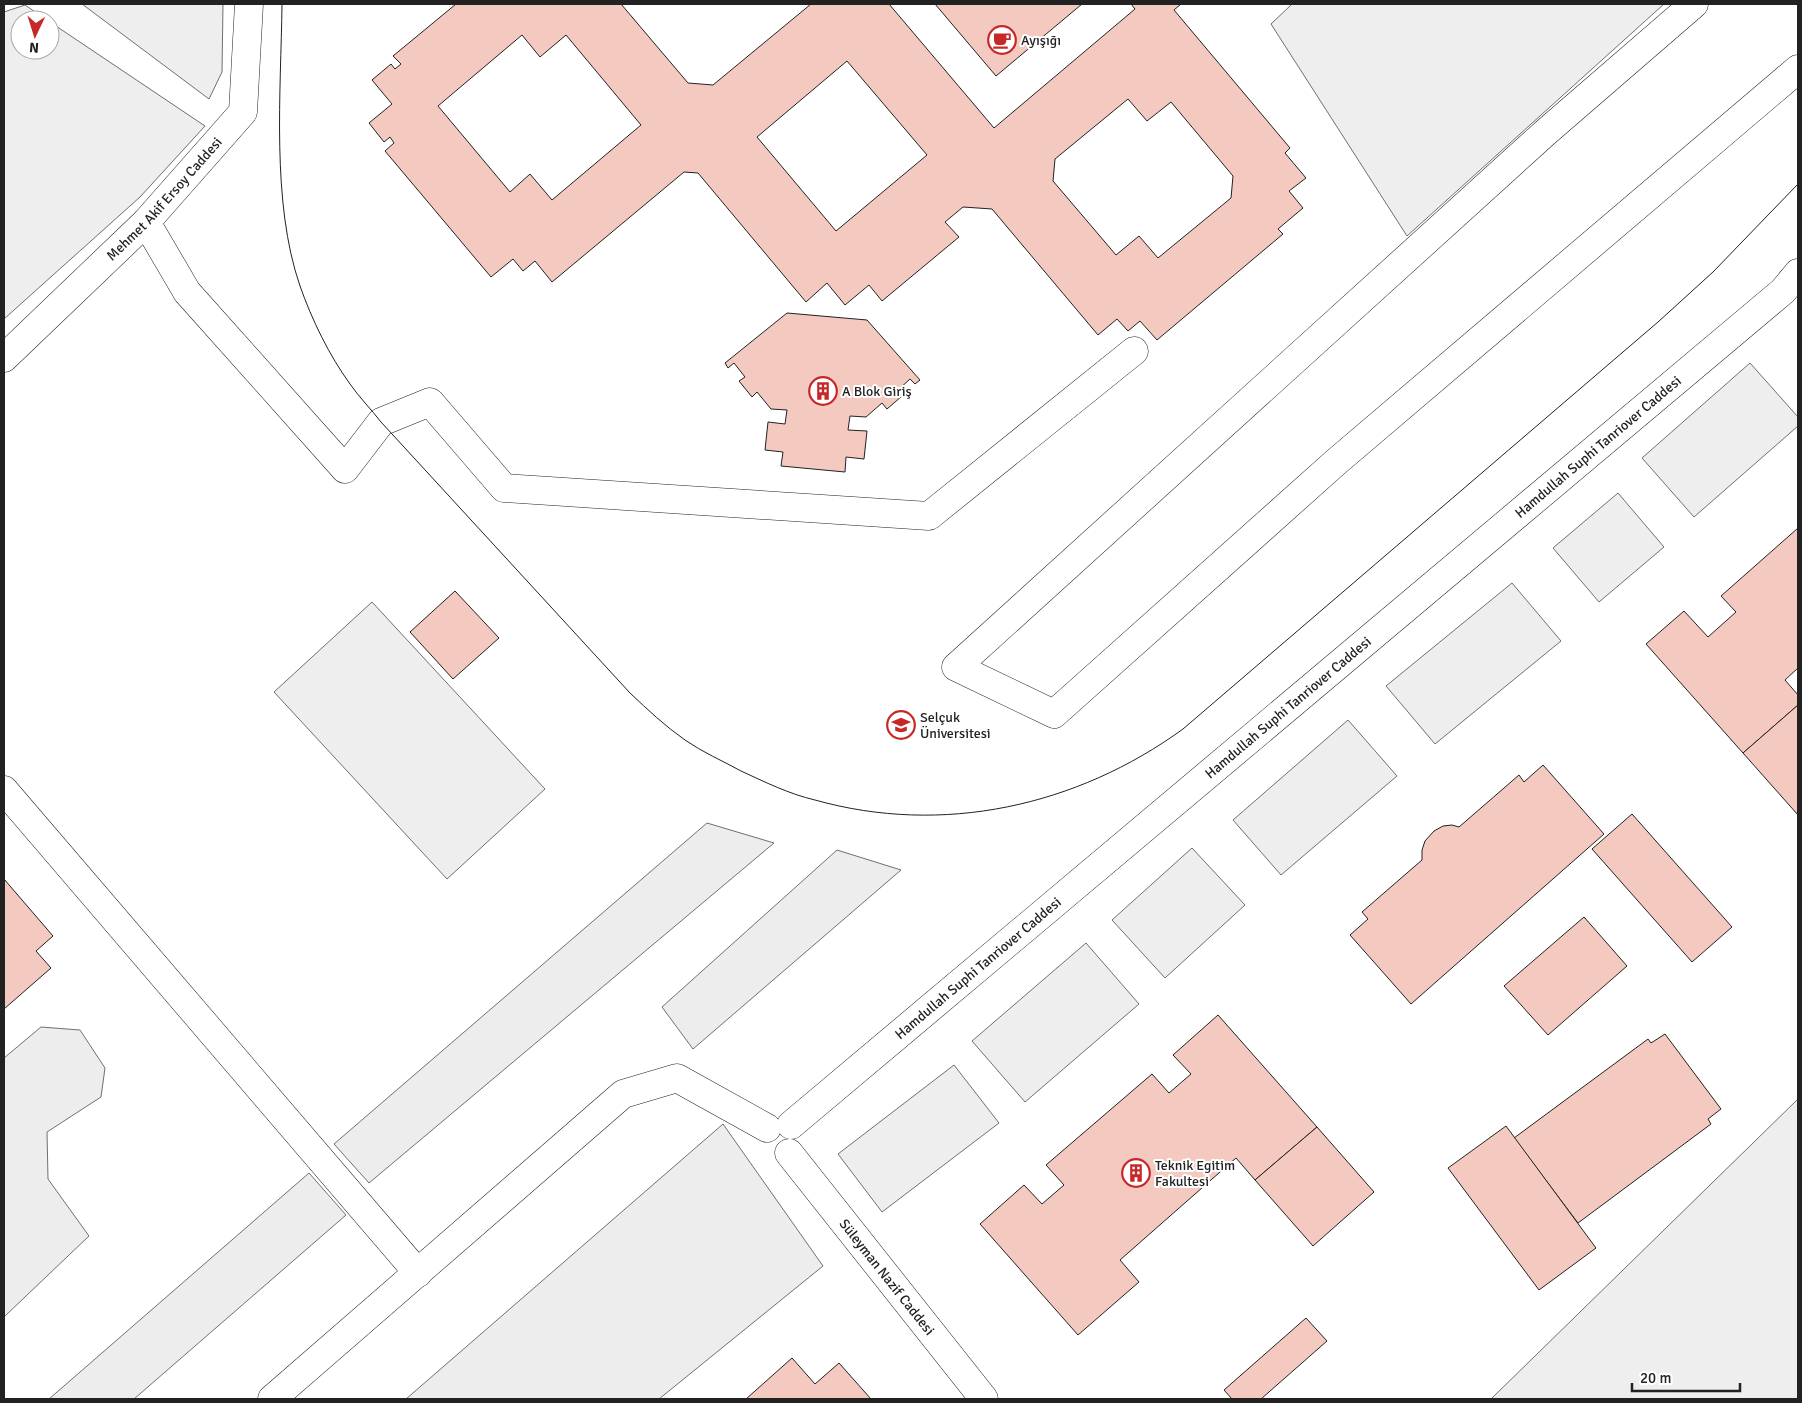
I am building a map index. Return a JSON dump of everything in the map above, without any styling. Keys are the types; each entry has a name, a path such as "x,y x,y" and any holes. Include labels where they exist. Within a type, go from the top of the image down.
{"street":[{"name":"Mehmet Akif Ersoy Caddesi","path":"4,358 146,222 243,112 249,4"},
{"path":"1694,4 1546,132 956,667 1054,714 1336,462 1798,69"},
{"path":"146,222 187,292 345,469 381,422 430,402 504,488 929,516 1134,351"},
{"name":"Hamdullah Suphi Tanriover Caddesi","path":"779,1126 1793,282"},
{"path":"4,790 418,1273"},
{"path":"272,1399 623,1094 677,1078 779,1126"},
{"name":"Süleyman Nazif Caddesi","path":"779,1126 797,1134 796,1144 789,1153 984,1399"}],"shaded area":[{"path":"82,4 223,4 222,72 209,99"},
{"path":"1292,4 1664,4 1407,236 1271,24"},
{"path":"25,5 32,10 10,10"},
{"path":"10,10 10,60 60,60 60,29 205,126 140,197 4,319 4,12"},
{"path":"1750,363 1798,417 1798,426 1694,517 1642,458"},
{"path":"1618,493 1664,547 1599,602 1553,548"},
{"path":"1512,583 1561,641 1435,744 1386,686"},
{"path":"372,602 545,789 447,879 274,692"},
{"path":"1348,720 1397,776 1281,875 1233,820"},
{"path":"707,823 774,843 369,1183 334,1144"},
{"path":"1192,848 1245,905 1165,978 1112,920"},
{"path":"837,850 901,870 693,1049 662,1007"},
{"path":"1086,943 1139,1004 1025,1102 972,1041"},
{"path":"41,1027 80,1030 105,1068 101,1097 47,1132 48,1179 89,1236 4,1317 4,1058"},
{"path":"954,1065 999,1123 882,1212 838,1154"},
{"path":"1798,1099 1798,1399 1491,1399"},
{"path":"723,1124 823,1266 659,1399 406,1399"},
{"path":"309,1173 346,1215 134,1399 49,1399"}],"building":[{"path":"456,4 621,4 688,83 713,85 811,4 889,4 994,128 1135,9 1131,4 1181,4 1174,10 1290,148 1285,153 1306,178 1289,191 1303,208 1278,229 1283,234 1157,340 1140,321 1128,331 1117,319 1098,335 992,209 963,207 945,222 959,237 882,301 869,285 845,305 827,283 806,302 698,173 684,172 552,282 535,261 523,271 513,259 491,277 385,151 394,143 390,137 384,142 369,123 392,104 372,80 391,64 395,69 401,64 393,56","holes":["522,35 540,57 566,35 641,125 552,200 530,174 510,192 438,106","847,61 927,155 836,231 757,137","1128,99 1147,121 1171,102 1233,176 1231,198 1158,258 1139,236 1116,255 1053,181 1055,159"]},
{"name":"Ayışığı","path":"935,4 1082,4 996,76"},
{"name":"A Blok Giriş","path":"787,313 867,320 920,380 915,384 910,379 897,391 902,396 887,409 882,403 866,417 850,416 848,430 867,431 864,459 846,457 845,472 781,466 783,452 765,450 768,422 785,424 787,410 771,409 757,392 752,397 739,381 745,377 734,363 728,368 725,363"},
{"path":"1798,528 1798,668 1785,680 1798,695 1798,705 1743,753 1646,644 1684,611 1708,637 1736,612 1721,596"},
{"path":"455,591 499,638 453,679 410,632"},
{"path":"1798,705 1798,815 1743,753"},
{"path":"1543,765 1604,834 1411,1004 1350,935 1368,919 1362,912 1422,860 1422,850 1425,841 1434,831 1443,826 1452,825 1459,827 1519,775 1524,782"},
{"path":"1632,814 1732,927 1692,962 1592,849"},
{"path":"4,879 53,936 36,951 51,968 4,1009"},
{"path":"1584,917 1627,966 1548,1035 1504,986"},
{"name":"Teknik Egitim Fakultesi","path":"1218,1015 1317,1127 1255,1180 1236,1158 1120,1260 1139,1282 1078,1335 980,1224 1024,1185 1042,1204 1064,1185 1046,1165 1152,1074 1169,1093 1191,1074 1173,1055"},
{"path":"1665,1034 1721,1109 1708,1119 1711,1124 1578,1223 1514,1138 1648,1039 1651,1043"},
{"path":"1506,1126 1596,1248 1539,1290 1448,1168"},
{"name":"Teknik Egitim Fakultesi","path":"1317,1127 1374,1192 1313,1246 1255,1180"},
{"path":"1306,1318 1327,1341 1261,1399 1232,1399 1224,1390"},
{"path":"792,1358 815,1384 839,1363 871,1399 746,1399"}],"tram line":[{"path":"282,4 281,183 291,253 300,286 310,312 328,349 357,394 630,693 664,723 698,749 786,791 863,810 912,815 960,814 1007,807 1054,795 1099,778 1142,756 1183,729 1658,322 1713,272 1798,184"}],"place":[{"name":"Ayışığı","path":"1002,40"},
{"name":"A Blok Giriş","path":"823,391"},
{"name":"Selçuk Üniversitesi","path":"901,725"},
{"name":"Teknik Egitim Fakultesi","path":"1136,1173"}]}
